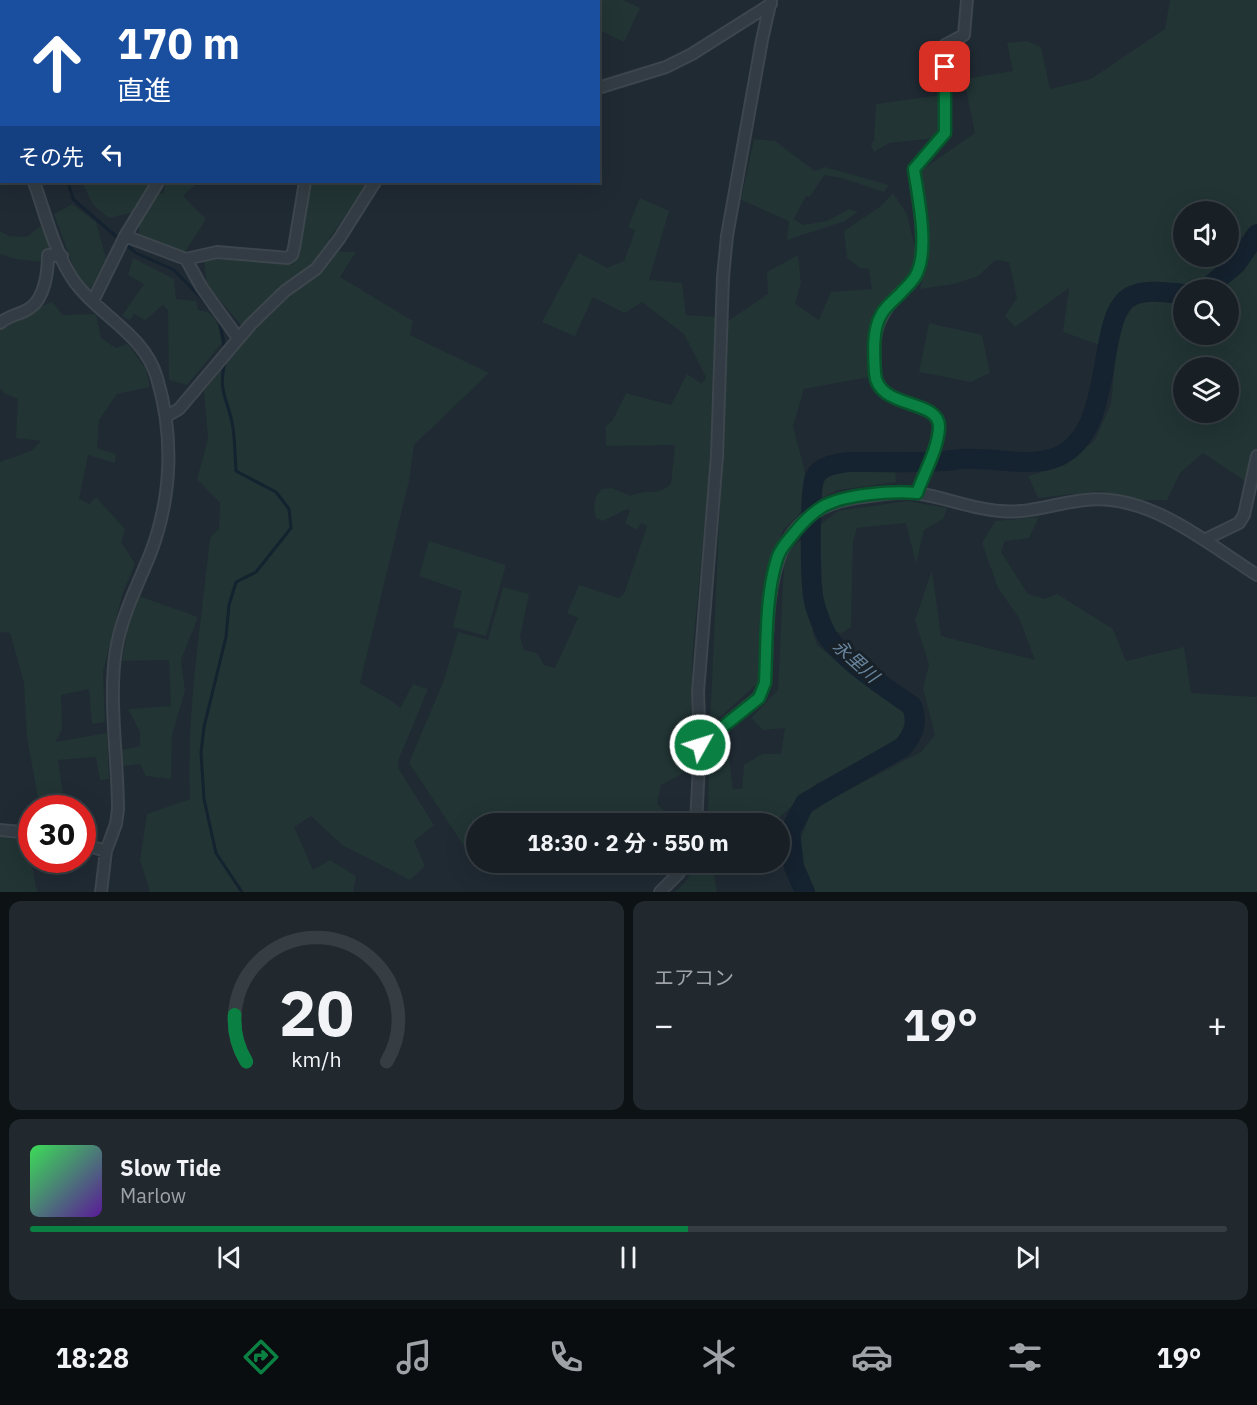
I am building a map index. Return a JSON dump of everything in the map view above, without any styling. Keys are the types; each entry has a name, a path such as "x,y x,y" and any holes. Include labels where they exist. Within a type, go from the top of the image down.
{"street":[{"path":"917,493 939,429 936,416 930,411 889,396 880,387 875,376 875,332 881,315 916,276 920,267 922,257 920,216 914,169 945,133 945,45 964,35 967,0"},
{"path":"600,87 666,67 692,54 773,1"},
{"path":"697,813 700,745 698,692 717,456 723,277 727,236 762,40 773,1"},
{"path":"34,183 72,278 93,301 132,336 150,361 167,416 169,473 162,518 121,626 115,653 114,699 118,809 116,824 106,851 101,892"},
{"path":"93,301 123,241 157,183"},
{"path":"123,241 186,259 217,252 288,258 292,255 294,248 305,183"},
{"path":"167,416 179,409 238,338 285,291 316,269 339,239 374,183"},
{"path":"0,324 10,315 29,309 37,302 48,270 48,255 62,256"},
{"path":"186,259 202,288 238,338"},
{"path":"1204,540 1239,522 1244,515 1257,456"},
{"path":"700,745 759,698 763,691 770,606 777,559 784,544 805,519 837,500 900,492 917,493 999,511 1028,512 1085,500 1123,502 1158,514 1204,540 1257,575"},
{"path":"0,830 18,832"},
{"path":"96,848 106,851"},
{"path":"660,892 679,873"}],"shaded area":[{"path":"600,0 623,0 640,8 624,42 600,30"},
{"path":"1170,0 1257,0 1257,489 1203,453 1180,473 1167,500 1139,500 1100,491 1038,498 1028,476 1064,465 1095,440 1111,404 1116,351 1063,332 1069,288 1015,327 1005,316 1017,298 1009,262 996,260 978,276 954,284 920,289 926,264 920,171 975,133 964,79 1013,71 1007,43 1027,41 1041,47 1050,89 1091,79 1165,29"},
{"path":"941,95 940,131 934,138 889,143 874,152 871,145 874,140 876,104"},
{"path":"754,139 775,141 815,171 825,167 889,185 884,192 842,178 824,175 810,197 806,196 794,219 803,225 827,221 849,209 858,212 845,221 787,240 789,221 741,200"},
{"path":"82,183 151,183 134,212 109,218 93,205"},
{"path":"165,183 197,183 183,196 206,219 185,252 139,236 139,223 158,194 164,193"},
{"path":"311,183 367,183 329,239 341,252 356,252 340,277 413,321 410,335 489,373 414,445 409,481 360,683 400,708 413,684 428,689 398,761 398,768 434,825 414,841 425,866 410,880 342,845 311,816 294,827 313,870 330,860 356,876 353,892 150,892 140,860 147,814 190,799 190,734 195,668 210,538 219,528 220,503 197,479 208,439 204,391 246,340 241,325 207,285 204,261 214,254 293,265"},
{"path":"893,193 907,214 916,252 913,274 871,323 869,377 804,389 793,426 806,476 821,478 830,472 895,468 896,482 838,490 808,505 783,530 771,566 762,665 758,683 710,726 728,321 768,294 767,272 798,255 801,283 795,304 819,320 831,292 872,289 869,269 860,268 847,258 844,231 881,206"},
{"path":"640,198 669,211 649,280 682,283 686,315 718,317 713,436 693,647 689,770 661,785 657,804 666,813 466,813 466,849 409,763 444,680 458,632 488,640 503,587 529,594 520,637 524,650 537,653 544,665 555,668 578,618 567,613 579,585 619,598 624,594 647,526 641,523 637,530 625,523 630,511 627,509 603,521 596,518 595,499 602,489 612,488 631,496 661,490 671,484 675,445 606,446 606,426 613,420 626,393 671,405 687,374 702,384 706,377 684,334 642,302 625,313 593,297 575,336 542,322 579,253 607,268 624,261 635,231 628,227"},
{"path":"72,204 96,222 107,262 89,292 76,273 54,214"},
{"path":"43,224 51,251 44,251 42,262 16,259 0,254 0,231 9,236 27,237"},
{"path":"133,258 174,279 176,299 196,301 198,310 210,314 216,321 222,343 187,385 169,380 168,310 163,305 145,320 134,314 130,320 122,316 144,284 128,275"},
{"path":"52,302 63,315 96,314 101,338 116,348 128,344 146,369 150,387 117,394 99,420 97,448 116,454 115,463 88,455 79,499 89,504 96,497 125,529 121,542 135,564 122,595 103,672 105,722 92,724 89,689 61,695 62,730 55,742 107,733 109,779 100,780 96,757 58,760 63,795 38,795 27,738 24,683 10,633 0,632 0,462 31,451 41,441 16,438 18,399 4,393 0,388 0,330 11,318"},
{"path":"929,323 982,335 990,373 971,382 919,372"},
{"path":"907,501 947,508 943,519 924,530 916,564 906,523 857,528 853,541 851,627 842,633 812,630 817,645 895,706 908,713 908,726 893,743 816,784 784,813 708,813 709,746 727,743 733,789 742,789 744,765 762,754 781,754 785,728 763,730 751,718 778,690 784,566 792,547 838,511"},
{"path":"1039,517 1029,538 1005,541 1001,552 1028,594 1045,599 1057,594 1113,629 1126,661 1184,647 1191,693 1257,697 1257,892 810,892 801,861 801,837 811,813 831,799 921,752 935,735 923,688 929,665 915,620 932,570 941,636 1035,660 1019,618 998,588 982,543 995,521"},
{"path":"429,541 506,565 486,636 453,627 462,591 419,576"},
{"path":"139,596 198,617 181,660 185,691 172,735 171,779 146,776 140,764 123,766 121,750 140,746 140,732 128,709 171,706 169,660 122,661 128,627"},
{"path":"0,835 18,838 18,873 34,873 38,892 0,892"},
{"path":"690,873 714,873 717,892 675,892"}],"waterway":[{"path":"68,183 73,199 119,239"},
{"name":"永里川","path":"1218,279 1236,264 1257,234"},
{"path":"124,243 136,253 174,270 209,306"},
{"name":"永里川","path":"805,892 794,867 790,831 805,803 903,747 915,723 912,706 864,672 840,651 831,641 820,621 814,601 812,577 811,518 815,477 825,468 848,462 968,459 1038,462 1057,457 1077,443 1090,422 1098,398 1113,323 1121,305 1140,293 1173,293"},
{"path":"219,318 225,350"},
{"path":"225,362 222,381 233,428 236,471 276,492 289,509 291,528 256,572 236,582 229,605 226,637 204,727 201,753 204,799 216,853 242,892"}],"route":[{"path":"700,745 759,698 763,691 770,606 777,559 784,544 805,519 837,500 900,492 917,493 935,445 939,429 936,416 930,411 889,396 880,387 875,376 875,332 881,315 916,276 920,267 922,257 919,206 914,169 945,133 945,67"}]}
